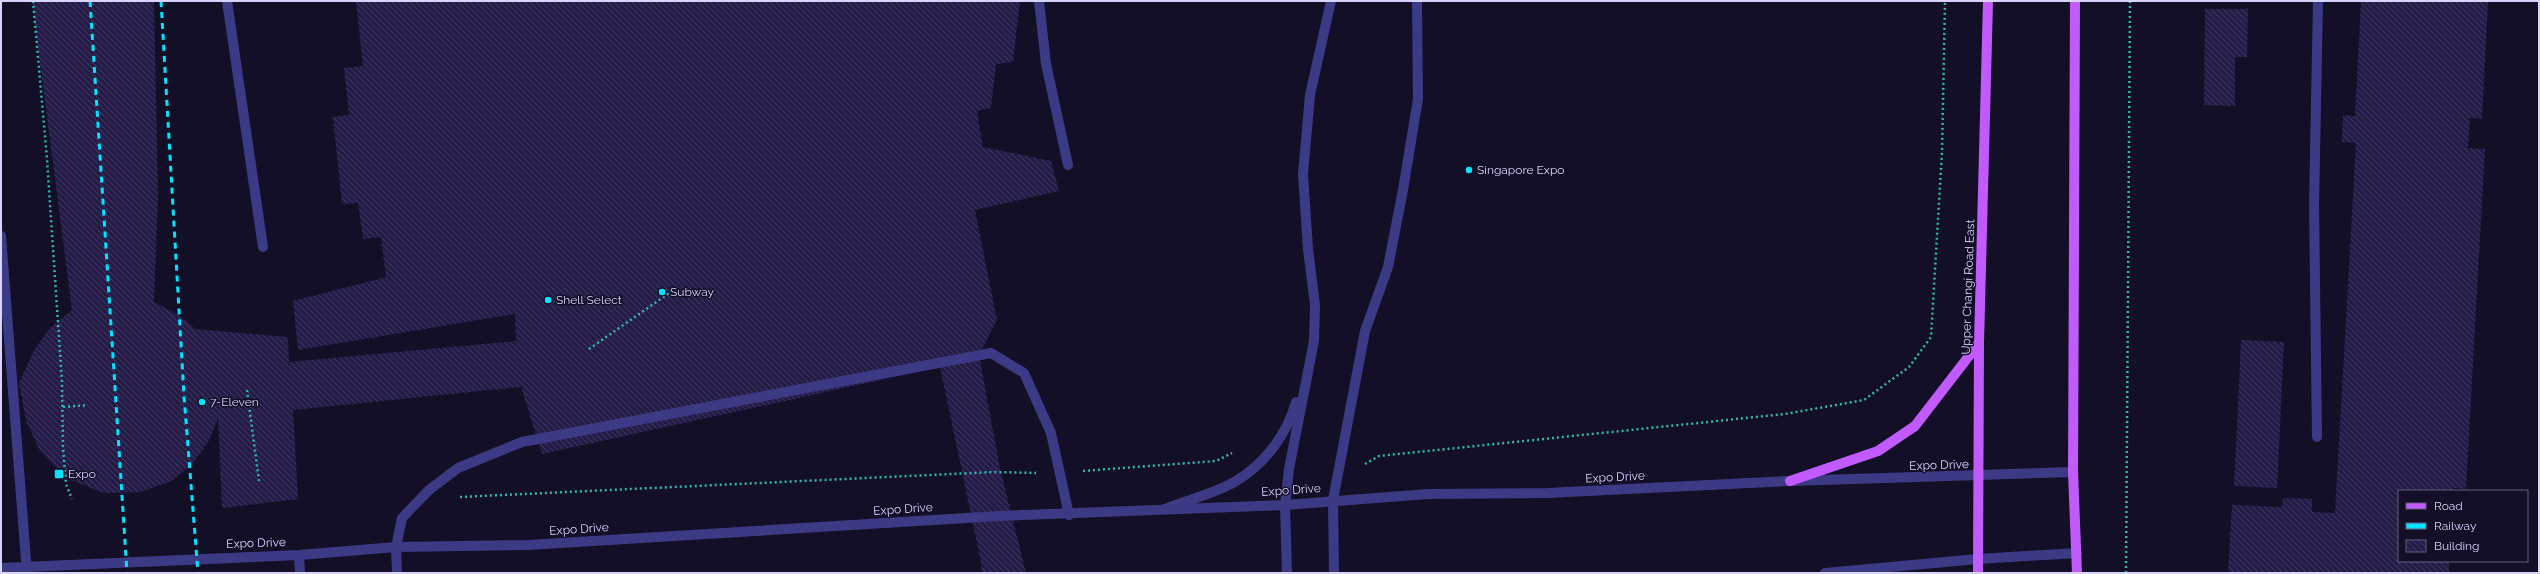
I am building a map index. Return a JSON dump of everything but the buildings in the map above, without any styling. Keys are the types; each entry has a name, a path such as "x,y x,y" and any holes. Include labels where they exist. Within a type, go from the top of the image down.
{"main road":[{"name":"Upper Changi Road East","path":"1978,573 1977,476 1979,343 1988,1"},
{"path":"2075,1 2073,472 2077,573"},
{"path":"1790,481 1878,451 1915,426 1979,343"}],"street":[{"path":"227,1 242,112 263,247"},
{"path":"1039,1 1046,64 1068,165"},
{"path":"1287,573 1285,505 1289,469 1314,341 1315,305 1308,249 1303,174 1310,95 1331,1"},
{"path":"1334,573 1333,500 1365,331 1388,267 1403,190 1418,99 1417,1"},
{"path":"2317,437 2314,204 2318,1"},
{"path":"1,236 27,569"},
{"name":"Expo Drive","path":"1159,511 1236,482 1270,452 1290,422 1314,341"},
{"path":"398,573 396,547 402,518 429,490 458,468 522,442 991,353 1024,373 1051,433 1069,515"},
{"name":"Expo Drive","path":"1,568 27,569 299,555 396,547 528,546 999,516 1069,515 1285,505 1333,500 1428,494 1547,493 1790,481 2073,472"},
{"path":"1825,573 1978,558 2077,553"},
{"path":"299,555 300,573"}],"path":[{"path":"33,1 47,159 63,407 63,448 66,484 72,499"},
{"path":"1362,466 1379,456 1785,414 1864,400 1909,367 1931,337 1942,152 1945,1"},
{"path":"2126,573 2130,1"},
{"path":"589,349 672,292"},
{"path":"247,390 259,481"},
{"path":"63,407 88,405"},
{"path":"429,490 453,497 994,472 1060,473 1216,461 1237,450"}],"railway":[{"path":"90,1 127,573"},
{"path":"161,1 184,396 198,573"}],"place":[{"name":"Singapore Expo","path":"1469,170"},
{"name":"Subway","path":"662,292"},
{"name":"Shell Select","path":"548,300"},
{"name":"7-Eleven","path":"202,402"},
{"name":"Expo","path":"59,474"}]}
